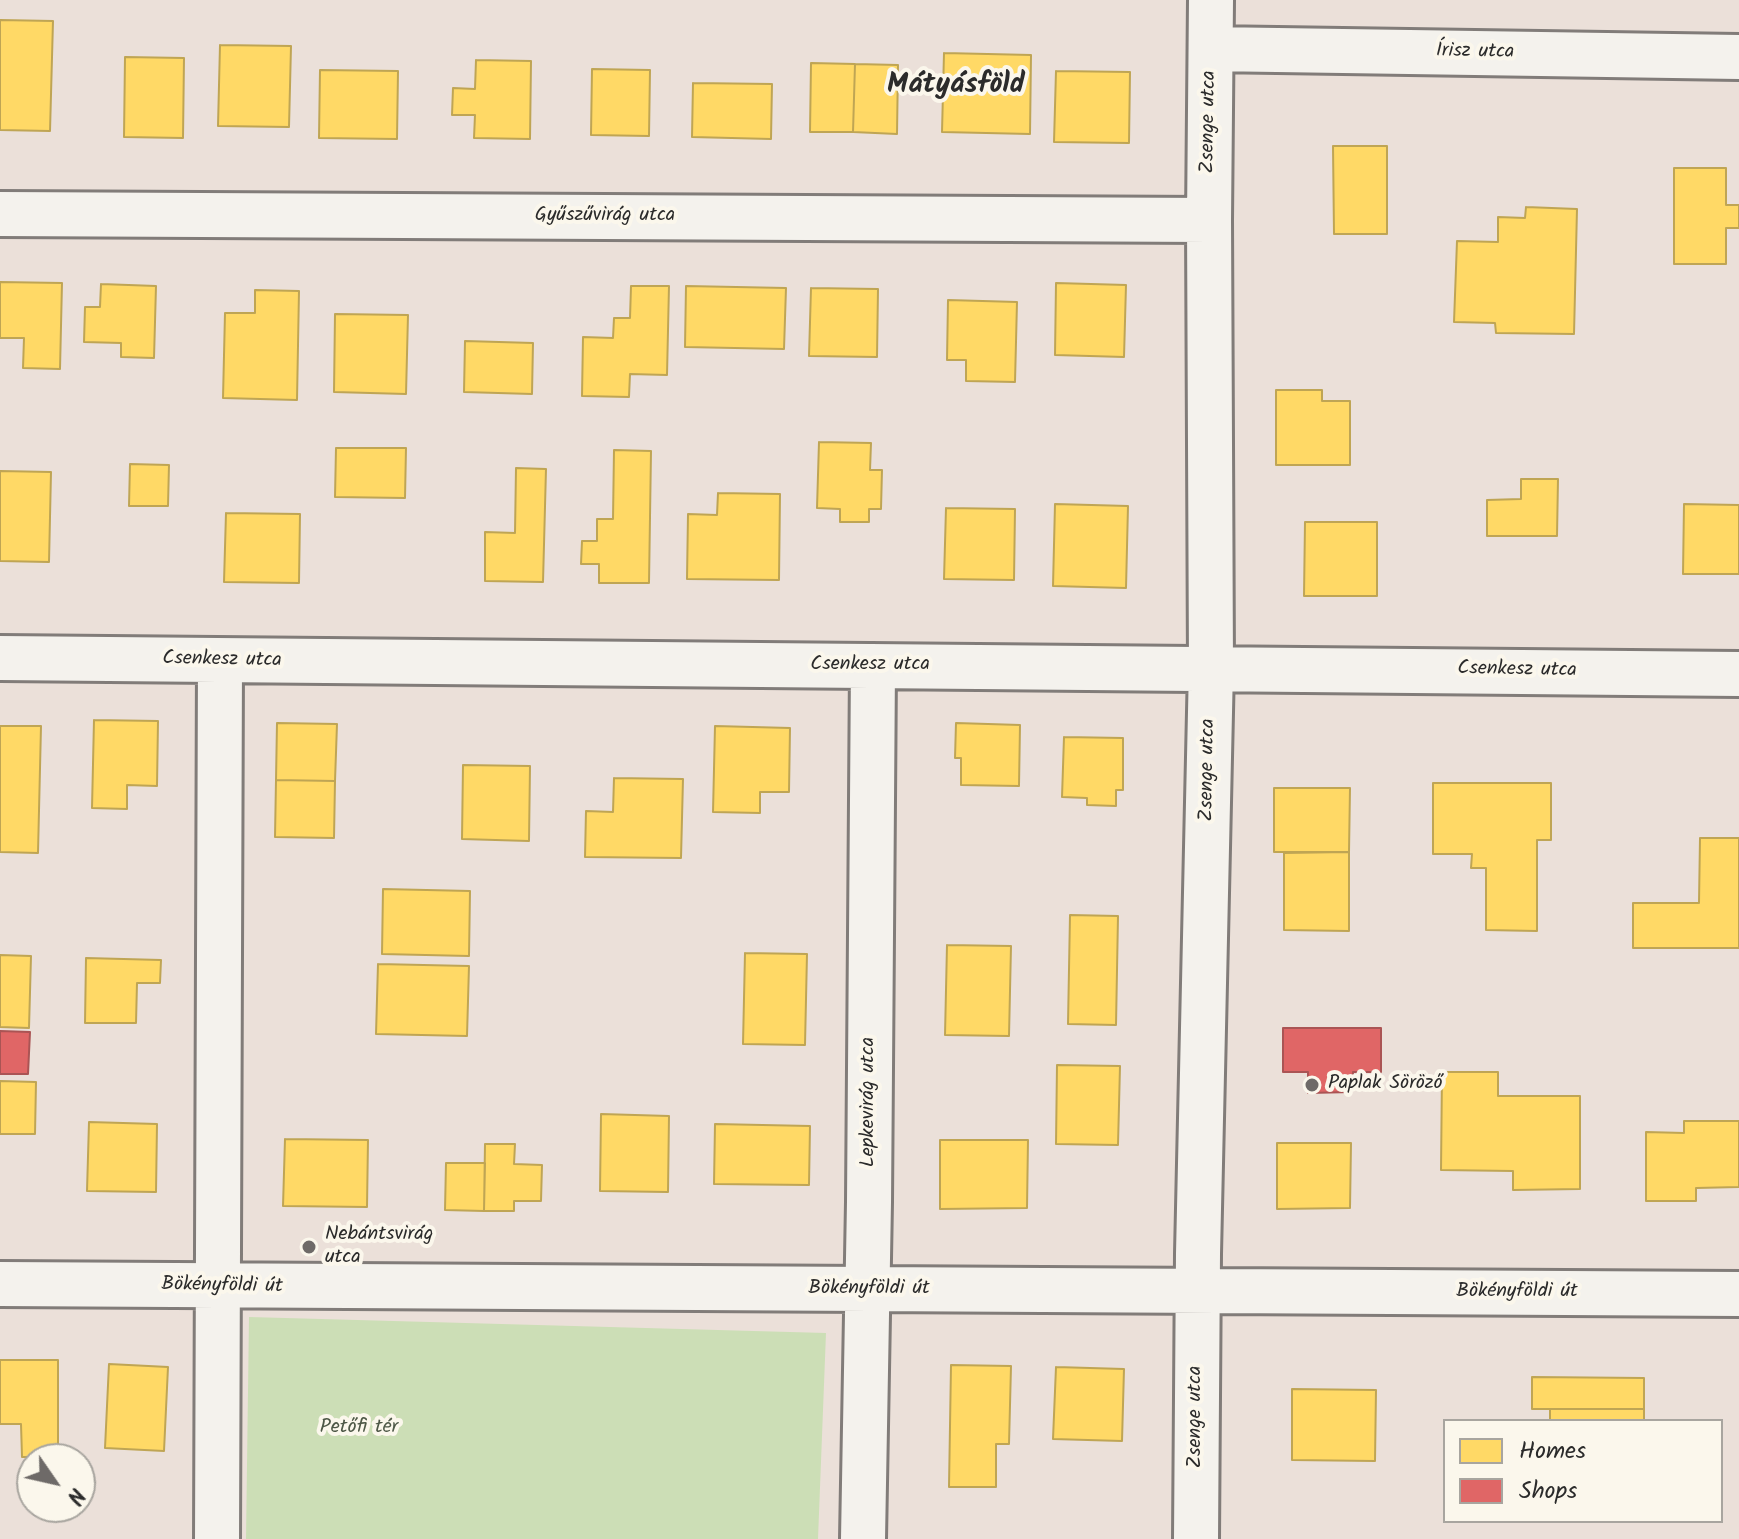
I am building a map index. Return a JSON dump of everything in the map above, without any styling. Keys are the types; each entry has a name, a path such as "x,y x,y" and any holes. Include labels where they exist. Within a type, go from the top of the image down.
{"street":[{"name":"Zsenge utca","path":"1196,1539 1197,1292 1211,667 1211,0"},
{"name":"Írisz utca","path":"1211,49 1739,57"},
{"name":"Gyűszűvirág utca","path":"0,214 1209,220"},
{"name":"Csenkesz utca","path":"0,658 1739,674"},
{"path":"217,1539 220,661"},
{"name":"Lepkevirág utca","path":"863,1539 873,666"},
{"name":"Bökényföldi út","path":"0,1284 1739,1294"}],"green space":[{"name":"Petőfi tér","path":"249,1317 826,1333 818,1539 246,1539"}],"building: Homes":[{"path":"0,20 53,21 50,131 0,130"},
{"path":"220,45 291,46 289,127 218,126"},
{"path":"944,53 1031,55 1030,134 942,132"},
{"path":"125,57 184,58 183,138 124,137"},
{"path":"476,60 531,61 530,139 474,138 475,115 452,115 453,88 475,89"},
{"path":"811,63 855,64 853,132 810,132"},
{"path":"855,64 898,65 897,134 853,132"},
{"path":"592,69 650,70 649,136 591,135"},
{"path":"320,70 398,71 397,139 319,138"},
{"path":"1056,71 1130,72 1129,143 1054,142"},
{"path":"693,83 772,84 771,139 692,137"},
{"path":"1333,146 1387,146 1387,234 1334,234"},
{"path":"1674,168 1726,168 1726,205 1739,205 1739,228 1726,228 1726,264 1674,264"},
{"path":"1526,207 1577,209 1574,334 1496,333 1495,323 1454,322 1457,241 1498,242 1498,217 1525,218"},
{"path":"0,282 62,283 60,369 23,368 24,338 0,338"},
{"path":"1056,283 1126,285 1124,357 1055,355"},
{"path":"101,284 156,286 154,358 121,357 121,343 84,342 85,307 100,307"},
{"path":"631,286 669,286 667,375 630,374 629,397 582,396 583,337 613,338 614,318 630,318"},
{"path":"686,286 786,288 784,349 685,347"},
{"path":"811,288 878,289 877,357 809,356"},
{"path":"255,290 299,291 297,400 223,398 225,313 255,313"},
{"path":"948,300 1017,302 1015,382 966,381 966,360 947,360"},
{"path":"335,314 408,315 406,394 334,392"},
{"path":"465,341 533,343 532,394 464,392"},
{"path":"1276,390 1322,390 1322,401 1350,401 1350,465 1276,465"},
{"path":"819,442 871,443 870,470 882,470 881,509 869,509 869,522 840,522 840,509 817,508"},
{"path":"336,448 406,448 405,498 335,497"},
{"path":"614,450 651,451 649,583 599,583 599,564 581,564 582,541 597,541 597,519 613,519"},
{"path":"130,464 169,465 168,506 129,506"},
{"path":"516,468 546,469 543,582 485,581 485,532 515,533"},
{"path":"0,471 51,472 49,562 0,561"},
{"path":"1521,479 1558,479 1557,536 1487,536 1487,500 1521,499"},
{"path":"718,493 780,494 779,580 687,579 688,514 717,515"},
{"path":"1055,504 1128,506 1126,588 1053,586"},
{"path":"1684,504 1739,505 1739,574 1683,574"},
{"path":"946,508 1015,509 1014,580 944,579"},
{"path":"226,513 300,514 299,583 224,582"},
{"path":"1305,522 1377,522 1377,596 1304,596"},
{"path":"94,720 158,721 157,786 127,785 127,809 92,808"},
{"path":"277,723 337,724 335,781 276,780"},
{"path":"956,723 1020,725 1019,786 961,785 961,758 955,758"},
{"path":"0,726 41,726 38,853 0,852"},
{"path":"715,726 790,728 789,792 760,792 760,813 713,812"},
{"path":"1064,737 1123,738 1123,790 1116,790 1116,806 1087,805 1087,798 1062,797"},
{"path":"463,765 530,766 529,841 462,839"},
{"path":"614,778 683,779 681,858 585,857 586,811 613,812"},
{"path":"276,780 335,781 334,838 275,837"},
{"path":"1433,783 1551,783 1551,840 1537,840 1537,931 1486,930 1486,868 1471,868 1472,854 1433,854"},
{"path":"1274,788 1350,788 1349,852 1274,852"},
{"path":"1700,838 1739,838 1739,948 1633,948 1633,903 1699,903"},
{"path":"1349,852 1349,931 1284,930 1284,853"},
{"path":"383,889 470,891 469,956 382,954"},
{"path":"1070,915 1118,916 1116,1025 1068,1024"},
{"path":"947,945 1011,946 1009,1036 945,1035"},
{"path":"745,953 807,954 805,1045 743,1044"},
{"path":"0,955 31,956 29,1028 0,1027"},
{"path":"86,958 161,960 160,983 137,983 136,1023 85,1023"},
{"path":"378,964 469,966 467,1036 376,1034"},
{"path":"1057,1065 1120,1066 1118,1145 1056,1144"},
{"path":"1442,1072 1498,1072 1498,1096 1580,1096 1580,1189 1513,1190 1513,1171 1441,1170"},
{"path":"0,1081 36,1082 35,1134 0,1134"},
{"path":"601,1114 669,1116 668,1192 600,1191"},
{"path":"1684,1121 1739,1121 1739,1187 1696,1188 1696,1201 1646,1201 1646,1132 1684,1133"},
{"path":"89,1122 157,1124 156,1192 87,1191"},
{"path":"715,1124 810,1126 809,1185 714,1184"},
{"path":"285,1139 368,1140 367,1207 283,1206"},
{"path":"940,1140 1028,1140 1027,1208 940,1209"},
{"path":"1277,1143 1351,1143 1350,1208 1277,1209"},
{"path":"485,1144 515,1144 514,1164 542,1165 541,1201 514,1201 514,1211 484,1211"},
{"path":"446,1163 485,1163 484,1211 445,1210"},
{"path":"0,1360 58,1360 58,1443 22,1443 21,1424 0,1424"},
{"path":"109,1364 168,1367 164,1451 105,1448"},
{"path":"951,1365 1011,1366 1009,1444 996,1444 996,1487 949,1487"},
{"path":"1056,1367 1124,1369 1122,1441 1053,1439"},
{"path":"1532,1377 1644,1378 1644,1409 1532,1409"},
{"path":"1292,1389 1376,1390 1375,1461 1292,1460"},
{"path":"1550,1409 1644,1409 1644,1419 1550,1419"}],"building: Shops":[{"path":"1283,1028 1381,1028 1381,1072 1353,1072 1352,1092 1308,1093 1308,1072 1283,1072"},
{"path":"0,1031 30,1032 28,1074 0,1074"}],"place":[{"name":"Paplak Söröző","path":"1312,1085"},
{"name":"Nebántsvirág utca","path":"309,1247"}],"district":[{"name":"Mátyásföld","path":"956,87"}]}
